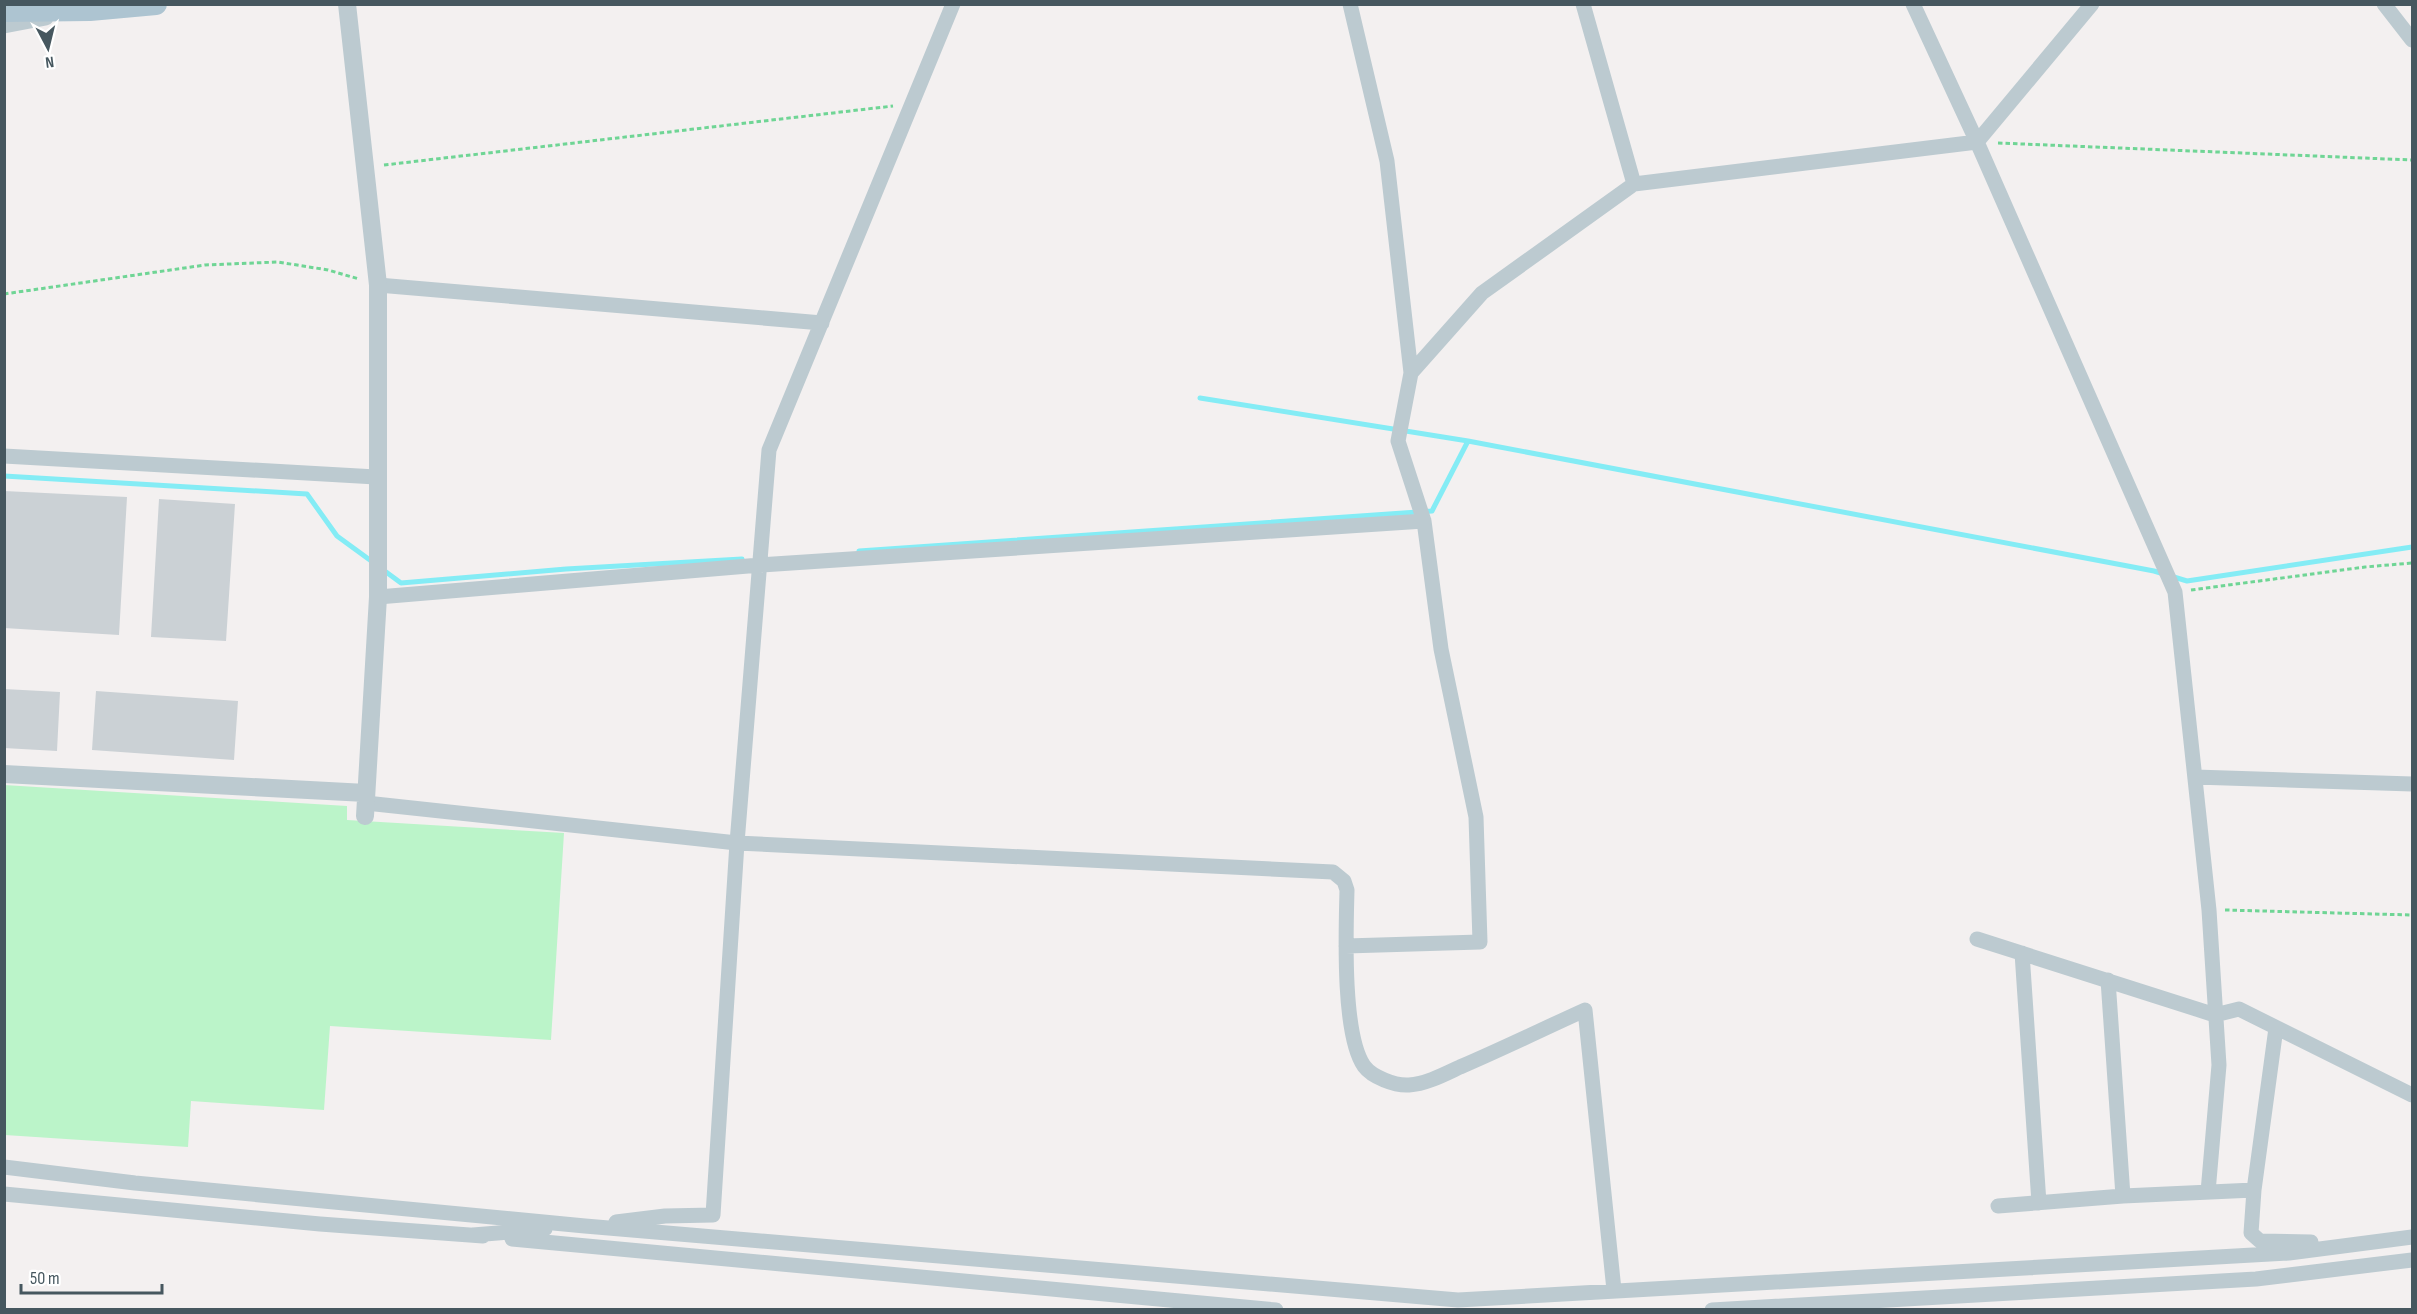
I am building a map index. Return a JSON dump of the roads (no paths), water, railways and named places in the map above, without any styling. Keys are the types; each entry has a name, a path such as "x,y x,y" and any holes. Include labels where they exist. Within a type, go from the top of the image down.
{"main road":[{"path":"4,11 90,10 156,4"}],"street":[{"path":"347,4 378,285 376,477 378,597 366,804"},
{"path":"473,1235 585,1226 665,1216 713,1215 737,843 769,450 953,4"},
{"path":"1346,946 1480,942 1476,817 1441,650 1424,521 1398,441 1411,373 1387,161 1350,4"},
{"path":"1583,4 1634,184"},
{"path":"1913,4 1977,142 2175,592 2209,910 2218,1065 2208,1192"},
{"path":"1411,373 1482,293 1634,184 1977,142 2092,4"},
{"path":"2385,4 2412,40"},
{"path":"4,26 90,10"},
{"path":"378,285 822,322"},
{"path":"4,456 376,477"},
{"path":"378,597 760,566 1424,521"},
{"path":"4,774 366,804 737,843 1333,872 1344,881 1347,890 1346,946 1355,1044 1364,1067 1393,1083 1409,1085 1438,1076 1585,1010 1614,1290"},
{"path":"2195,777 2412,784"},
{"path":"1977,939 2215,1015 2239,1010 2412,1095"},
{"path":"2022,953 2039,1203"},
{"path":"2108,980 2123,1196"},
{"path":"2276,1028 2254,1190 2251,1233 2260,1241 2365,1243 2412,1247"},
{"path":"4,1167 135,1183 585,1226 1458,1300 2277,1254 2412,1237"},
{"path":"1998,1206 2123,1196 2254,1190"},
{"path":"4,1194 1276,1310"},
{"path":"1712,1310 2256,1279 2412,1260"}],"waterway":[{"path":"1200,398 1468,441"},
{"path":"859,551 1432,511 1468,441 2154,571 2187,581 2412,547"},
{"path":"4,476 307,494 337,536 374,563"},
{"path":"382,569 401,583 566,569 742,559"}]}
